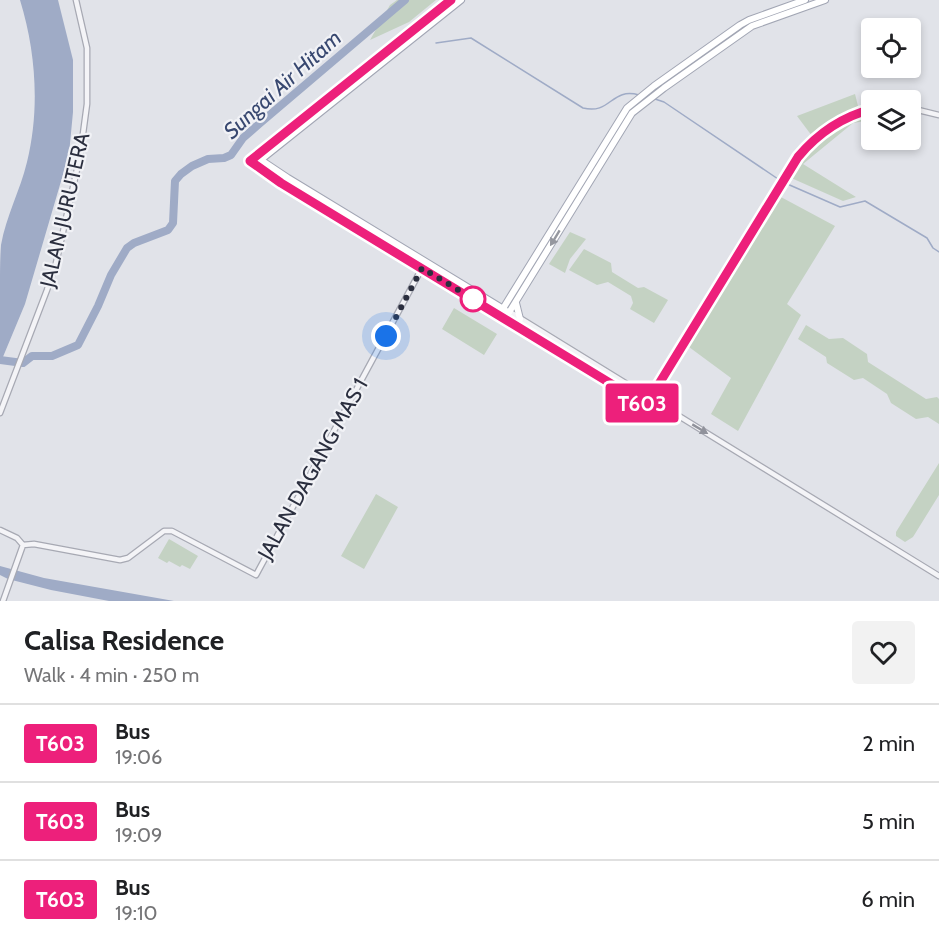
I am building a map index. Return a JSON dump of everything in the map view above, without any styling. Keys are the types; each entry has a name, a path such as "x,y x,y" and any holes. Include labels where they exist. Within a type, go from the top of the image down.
{"main road":[{"path":"255,160 451,0"},
{"path":"255,160 460,0"},
{"path":"498,315 622,116 638,99 749,20 805,0"},
{"path":"255,160 281,183 505,319 628,119 645,102 752,26 825,0"},
{"path":"255,160 510,312"},
{"path":"492,302 509,298"},
{"path":"516,303 520,319"}],"street":[{"name":"JALAN JURUTERA","path":"0,413 56,263 83,138 87,104 87,48 76,0"},
{"path":"921,111 939,115"},
{"path":"505,319 646,405 798,157 811,141 832,125 861,113"},
{"name":"JALAN DAGANG MAS 1","path":"23,546 34,544 120,560 128,558 164,531 172,531 256,575 422,268"},
{"path":"510,312 939,576"},
{"path":"638,391 650,391 657,388"},
{"path":"657,388 657,395 662,406"},
{"path":"633,398 640,410 640,417"},
{"path":"0,530 17,538 23,546 3,601"}],"green space":[{"path":"397,0 436,0 409,22 370,40 390,5"},
{"path":"855,94 859,110 837,118 812,136 797,116"},
{"path":"861,114 861,122 853,123 803,164 856,197 843,201 789,177 823,135 843,121"},
{"path":"779,196 835,226 787,304 801,315 738,431 711,414 731,378 689,347"},
{"path":"570,232 586,239 570,259 565,273 549,264"},
{"path":"584,249 611,263 612,272 638,288 644,287 668,300 654,323 630,309 633,303 631,296 608,282 597,285 569,270"},
{"path":"454,308 497,334 484,355 442,329"},
{"path":"806,325 829,339 843,338 867,354 868,362 926,399 937,397 939,399 939,424 928,417 916,419 891,403 887,394 863,378 854,380 827,363 826,357 798,339"},
{"path":"939,463 939,495 913,537 905,542 896,536 896,532"},
{"path":"376,494 398,507 364,569 341,556"},
{"path":"169,539 198,556 190,569 169,561 167,563 158,558"}],"water":[{"path":"20,0 58,0 73,60 73,112 69,154 25,304 0,364 1,245 27,162 34,122 33,60"},
{"path":"0,566 44,578 174,601 109,601 51,590 8,579 0,575"}],"waterway":[{"name":"Sungai Air Hitam","path":"0,360 23,363 32,356 52,356 78,345 111,275 127,248 168,230 173,223 175,181 181,174 208,159 231,155 243,138 405,0"},
{"path":"436,43 471,38 583,108 600,108 616,97 639,95"},
{"path":"655,99 664,102 781,181"},
{"path":"785,183 840,207 865,201 927,238 933,248 939,252"}],"bus line":[{"name":"T603","path":"451,0 250,161 281,183 646,405 798,157 811,141 832,125 861,113"}],"route":[{"path":"386,336 422,268 480,303 473,299"}]}
